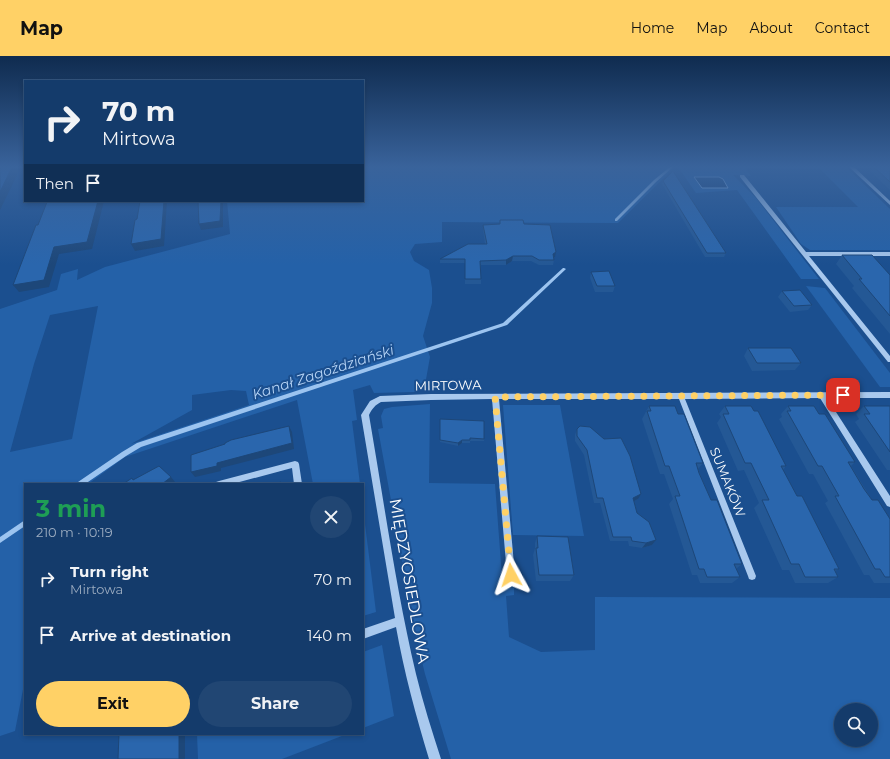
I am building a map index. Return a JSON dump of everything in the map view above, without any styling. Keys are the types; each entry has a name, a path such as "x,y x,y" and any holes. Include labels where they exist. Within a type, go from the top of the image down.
{"street":[{"path":"762,200 890,360"},
{"path":"806,254 890,254"},
{"path":"822,395 890,503"},
{"name":"MIRTOWA","path":"369,407 380,399 890,395"},
{"name":"SUMAKÓW","path":"681,396 752,576"},
{"path":"495,397 511,575"},
{"name":"MIĘDZYOSIEDLOWA","path":"369,407 365,414 400,621 423,721 435,759"},
{"path":"223,483 295,464 298,483"},
{"path":"364,634 400,621"}],"shaded area":[{"path":"364,200 642,200 618,223 442,222 442,242 415,244 410,252 414,261 429,270 432,288 432,303 423,336 430,357 425,385 415,392 374,393 370,385 353,390 357,420 352,421 360,483 313,483 297,400 125,457 89,483 24,483 24,684 15,731 0,736 0,309 57,290 61,274 78,269 77,280 105,267 230,234 227,202 364,202","holes":["98,306 72,439 10,452 34,364 50,315","231,390 246,391 249,405 131,444 192,410 192,395"]},
{"path":"744,200 757,200 819,279 801,279"},
{"path":"851,200 880,200 890,209 890,250 810,250 801,244 776,207 858,207"},
{"path":"806,286 825,288 890,373 890,387 880,387"},
{"path":"430,404 429,483 495,484 502,577 514,581 514,595 506,596 509,637 541,652 595,650 595,597 890,598 890,759 451,759 425,674 416,637 378,429 383,428 381,416 384,409"},
{"path":"503,405 560,405 584,536 513,535"},
{"path":"364,516 376,612 364,616"},
{"path":"382,645 394,716 364,728 364,652"},
{"path":"197,735 344,735 282,759 198,759"}],"building":[{"path":"674,200 692,200 726,253 707,253"},
{"path":"47,202 98,202 87,242 54,247 44,280 13,285 36,225 38,225"},
{"path":"140,202 164,202 161,239 131,244 135,220 137,219"},
{"path":"198,202 221,202 220,221 199,224"},
{"path":"500,220 523,220 524,224 550,225 556,252 553,254 554,260 539,260 532,256 513,256 506,260 480,261 481,279 465,279 465,259 440,259 468,244 487,244 483,225 500,224"},
{"path":"842,255 872,255 890,275 890,316 859,279 862,279"},
{"path":"609,271 615,286 597,286 591,272"},
{"path":"800,290 812,305 794,306 782,291"},
{"path":"748,348 791,348 801,363 757,363"},
{"path":"649,406 675,406 678,414 684,414 703,463 696,463 699,473 711,500 717,500 742,564 734,564 740,577 707,577 704,569 699,569 675,496 680,496 669,466 665,466 647,411 651,411"},
{"path":"725,406 751,406 754,411 758,411 786,466 781,466 797,496 802,496 839,569 834,569 838,577 805,577 799,564 791,564 762,500 769,500 751,463 745,463 723,414 729,414"},
{"path":"788,406 814,406 819,414 825,414 855,462 848,462 864,489 872,500 878,500 890,519 890,577 885,577 880,569 875,569 835,496 839,496 822,466 818,466 787,411 791,411"},
{"path":"864,406 890,406 890,452 864,414 870,414"},
{"path":"440,419 484,421 484,439 470,438 470,440 462,440 458,443 440,440"},
{"path":"289,426 292,443 217,463 217,466 191,472 191,455 225,444 231,440"},
{"path":"580,426 590,427 604,439 621,438 630,456 641,494 633,498 637,513 649,522 656,540 646,543 632,541 631,537 613,537 603,498 597,498 587,450 577,436 577,429"},
{"path":"159,466 171,477 163,483 124,483 132,478 133,480"},
{"path":"537,536 568,537 574,575 539,575 536,548 538,548"},
{"path":"119,735 179,735 179,759 118,759"}],"waterway":[{"name":"Kanał Zagoździański","path":"616,220 636,200"},
{"name":"Kanał Zagoździański","path":"81,483 139,445 505,324 564,269"},
{"name":"Kanał Zagoździański","path":"0,540 24,524"}],"route":[{"path":"511,575 495,397 843,395"}]}
